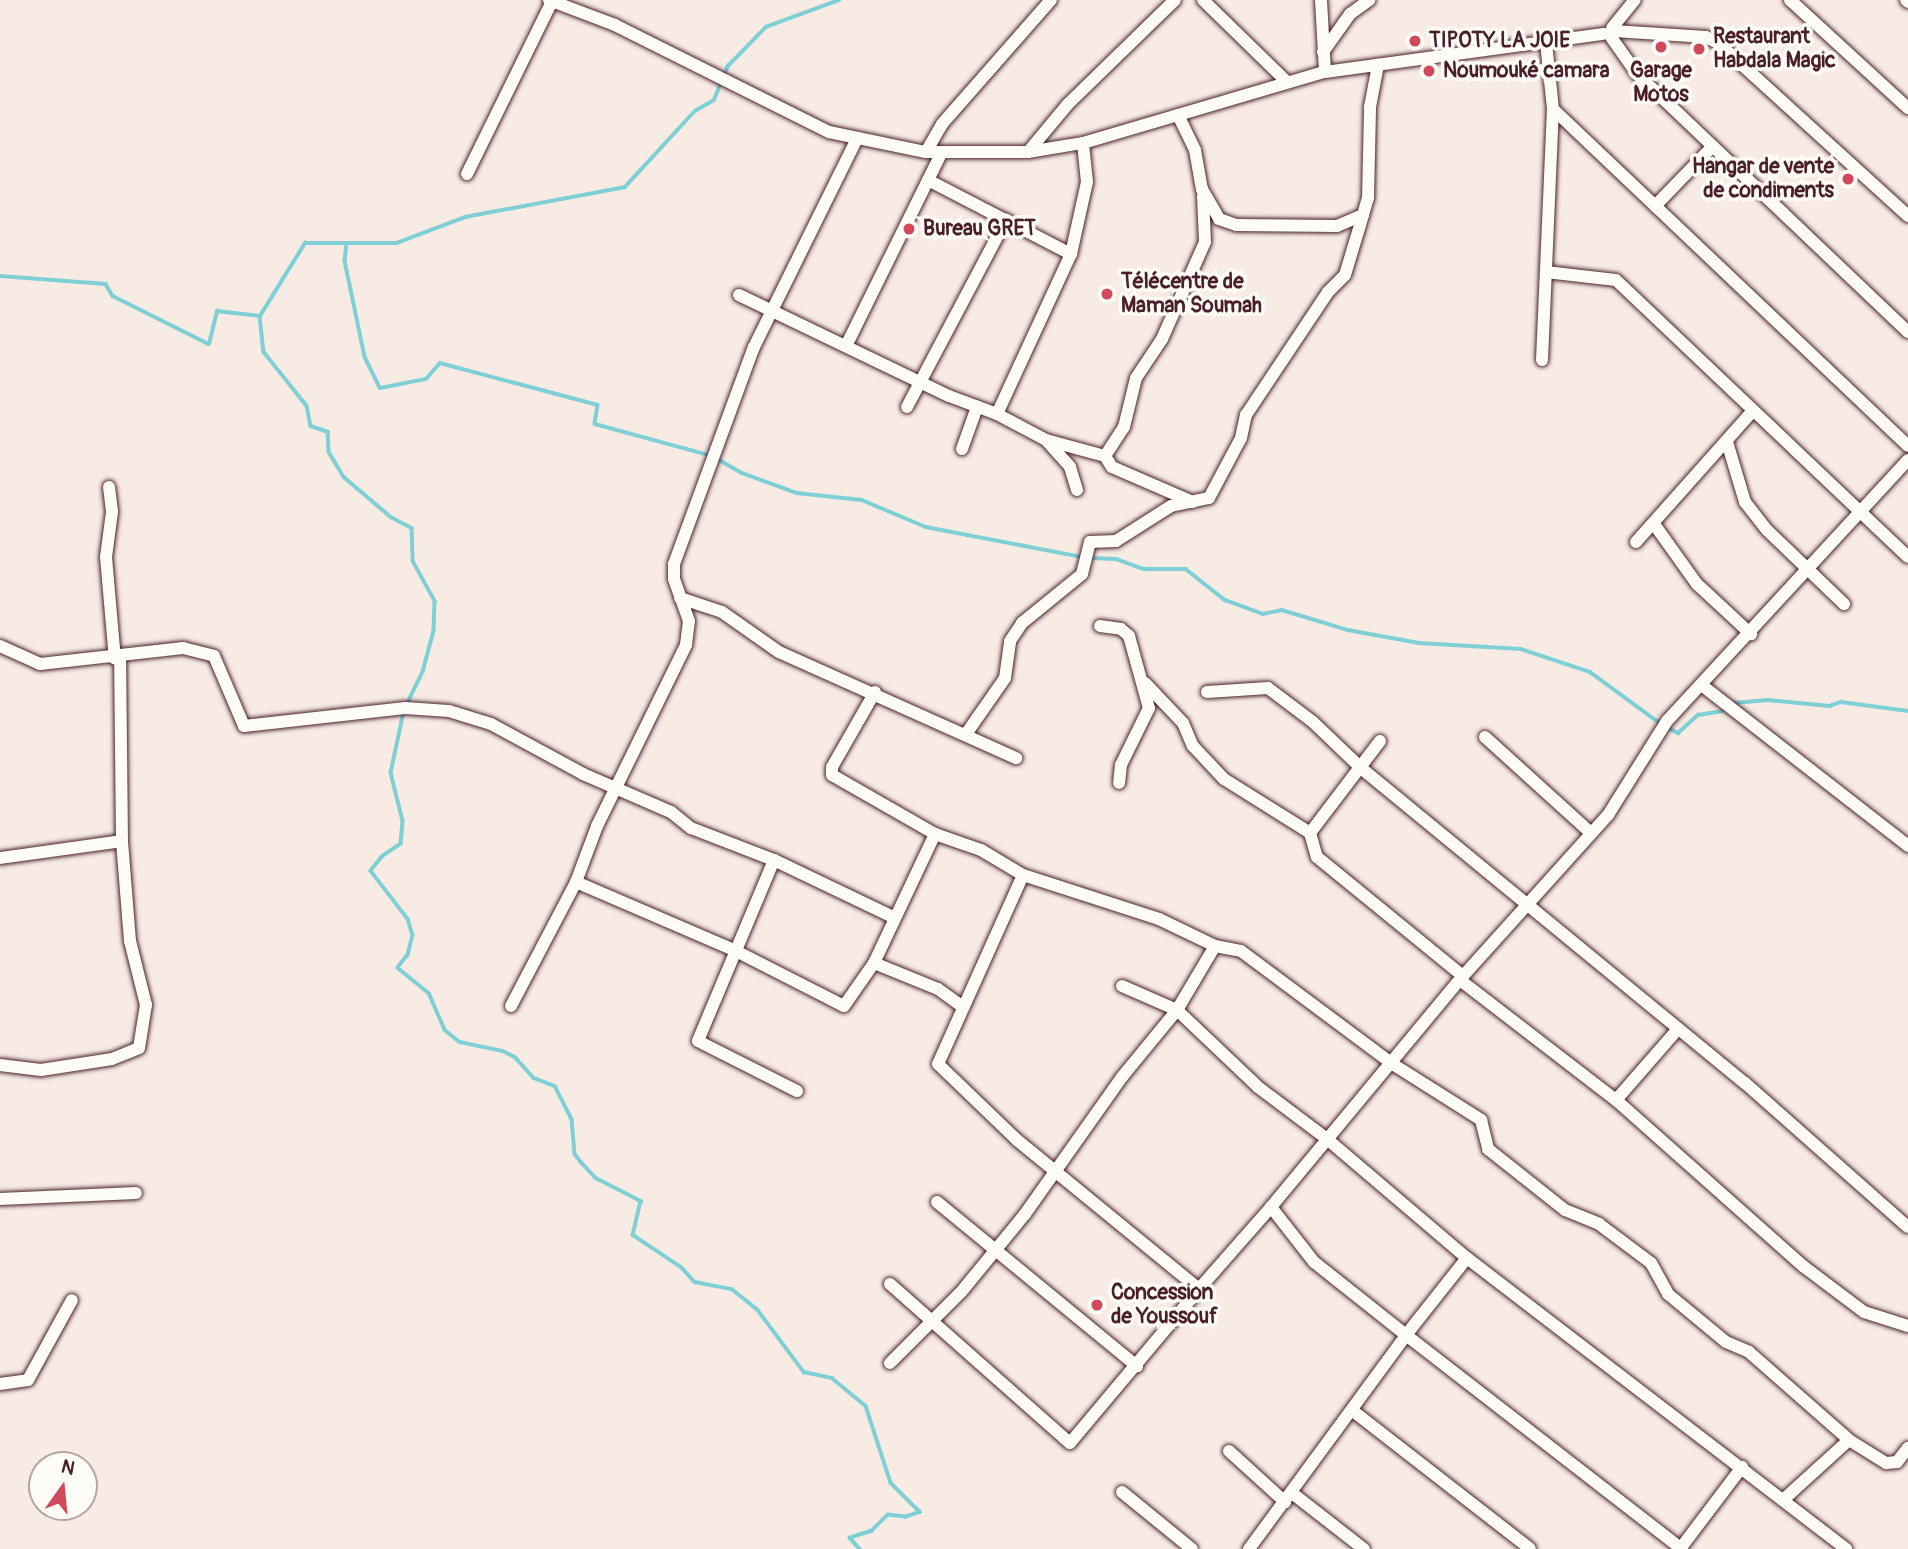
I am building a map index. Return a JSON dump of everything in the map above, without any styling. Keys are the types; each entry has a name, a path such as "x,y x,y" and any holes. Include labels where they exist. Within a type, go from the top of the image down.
{"street":[{"path":"926,152 942,124 1051,0"},
{"path":"1028,152 1068,104 1175,0"},
{"path":"1203,0 1287,82"},
{"path":"1321,0 1325,72"},
{"path":"1323,52 1350,14 1369,0"},
{"path":"1610,32 1621,22 1635,0"},
{"path":"1790,0 1908,108"},
{"path":"467,174 551,1 615,25 722,80 856,141 926,152 1028,152 1083,143 1325,72 1610,32 1706,37 1718,43 1908,216"},
{"path":"1610,32 1637,74 1908,332"},
{"path":"1542,360 1553,109 1546,42"},
{"path":"966,734 1005,678 1010,641 1021,623 1082,574 1090,542 1116,541 1171,506 1209,498 1241,438 1246,415 1328,292 1345,275 1363,215 1370,175 1370,107 1378,65"},
{"path":"1553,109 1908,446"},
{"path":"1105,456 1124,428 1136,377 1162,339 1205,242 1208,224 1195,149 1178,115"},
{"path":"511,1006 576,882 597,826 686,645 689,621 680,598 674,564 772,311 856,141"},
{"path":"997,414 1071,254 1087,182 1083,143"},
{"path":"1655,206 1713,146"},
{"path":"847,344 942,152"},
{"path":"928,180 1071,254"},
{"path":"1202,189 1219,219 1236,225 1337,226 1363,215"},
{"path":"907,407 1006,220"},
{"path":"1546,272 1616,280 1752,412 1908,557"},
{"path":"739,295 847,344 921,382 997,414 1046,440 1105,456 1112,467 1194,502"},
{"path":"962,449 977,407"},
{"path":"1636,542 1752,412"},
{"path":"1046,440 1070,467 1077,490"},
{"path":"1727,442 1745,502 1808,571 1844,604"},
{"path":"890,1284 1070,1443 1527,902 1608,815 1665,726 1704,687 1908,460"},
{"path":"0,1065 41,1070 112,1059 139,1048 146,1005 131,942 122,841 118,658 106,557 112,512 109,486"},
{"path":"1654,524 1697,584 1751,634"},
{"path":"680,598 722,612 779,652 875,692 1016,758"},
{"path":"1100,626 1121,629 1129,636 1149,708 1121,765 1119,783"},
{"path":"0,646 40,664 118,658 183,648 214,656 244,726 405,708 449,710 491,724 583,775 671,812 691,828 774,860 893,917"},
{"path":"1144,683 1183,723 1193,746 1224,779 1310,833 1317,857 1462,978 1616,1100 1803,1266 1864,1312 1908,1326"},
{"path":"1704,687 1908,846"},
{"path":"1207,692 1268,688 1313,722 1361,768 1527,902 1677,1030 1745,1083 1908,1227"},
{"path":"875,692 832,767 832,775 935,834 981,850 1023,875 1159,919 1215,946 1241,951 1391,1063 1481,1120 1488,1149 1564,1210 1600,1224 1651,1263 1668,1294 1726,1342 1749,1352 1849,1440 1886,1463 1897,1462 1908,1448"},
{"path":"1485,737 1591,833"},
{"path":"1310,833 1380,741"},
{"path":"576,882 734,950 844,1006 874,963 893,917 935,834"},
{"path":"0,858 122,841"},
{"path":"774,860 698,1041 797,1091"},
{"path":"1023,875 938,1064 972,1100 1199,1289"},
{"path":"890,1363 933,1321 997,1249 1057,1171 1122,1077 1177,1010 1215,946"},
{"path":"874,963 938,989 963,1006"},
{"path":"1122,986 1177,1010 1258,1087 1326,1139 1467,1258 1846,1549"},
{"path":"1616,1100 1677,1030"},
{"path":"0,1199 136,1193"},
{"path":"937,1202 1137,1366"},
{"path":"1271,1207 1314,1262 1681,1549 1742,1467"},
{"path":"1249,1549 1353,1411 1406,1335 1467,1258"},
{"path":"0,1384 27,1380 72,1300"},
{"path":"1353,1411 1530,1549"},
{"path":"1783,1500 1849,1440"},
{"path":"1229,1451 1289,1498 1364,1549"},
{"path":"1122,1492 1192,1549"}],"waterway":[{"path":"0,276 106,284 113,296 209,344 217,311 260,316 305,243 397,243 465,217 625,187 695,111 714,100 728,66 766,27 839,0"},
{"path":"347,243 345,261 365,357 380,388 426,379 440,363 598,405 595,424 709,455"},
{"path":"260,316 264,352 307,406 311,426 328,432 329,452 344,477 391,517 412,528 413,561 435,601 434,631 423,672 407,705"},
{"path":"716,458 742,473 797,493 862,500 926,527 1082,557"},
{"path":"1090,558 1116,559 1144,569 1186,569 1225,600 1263,614 1282,610 1348,630 1419,643 1521,649 1590,672 1661,724"},
{"path":"1667,727 1678,733 1698,715 1722,711 1733,703 1768,700 1830,706 1841,702 1908,711"},
{"path":"404,712 391,773 403,821 401,844 383,856 371,871 408,919 413,935 408,955 398,968 429,993 445,1030 460,1042 503,1051 515,1057 534,1078 555,1086 572,1120 575,1154 596,1178 641,1201 633,1235 681,1267 695,1282 732,1289 757,1309 804,1372 832,1378 866,1406 891,1483 920,1512 906,1517 888,1515 872,1531 850,1538 860,1549"}],"place":[{"name":"TIPOTY LA JOIE","path":"1415,41"},
{"name":"Garage Motos","path":"1661,47"},
{"name":"Restaurant Habdala Magic","path":"1699,49"},
{"name":"Noumouké camara","path":"1429,71"},
{"name":"Hangar de vente de condiments","path":"1848,179"},
{"name":"Bureau GRET","path":"909,229"},
{"name":"Télécentre de Maman Soumah","path":"1107,294"},
{"name":"Concession de Youssouf","path":"1097,1305"}]}
